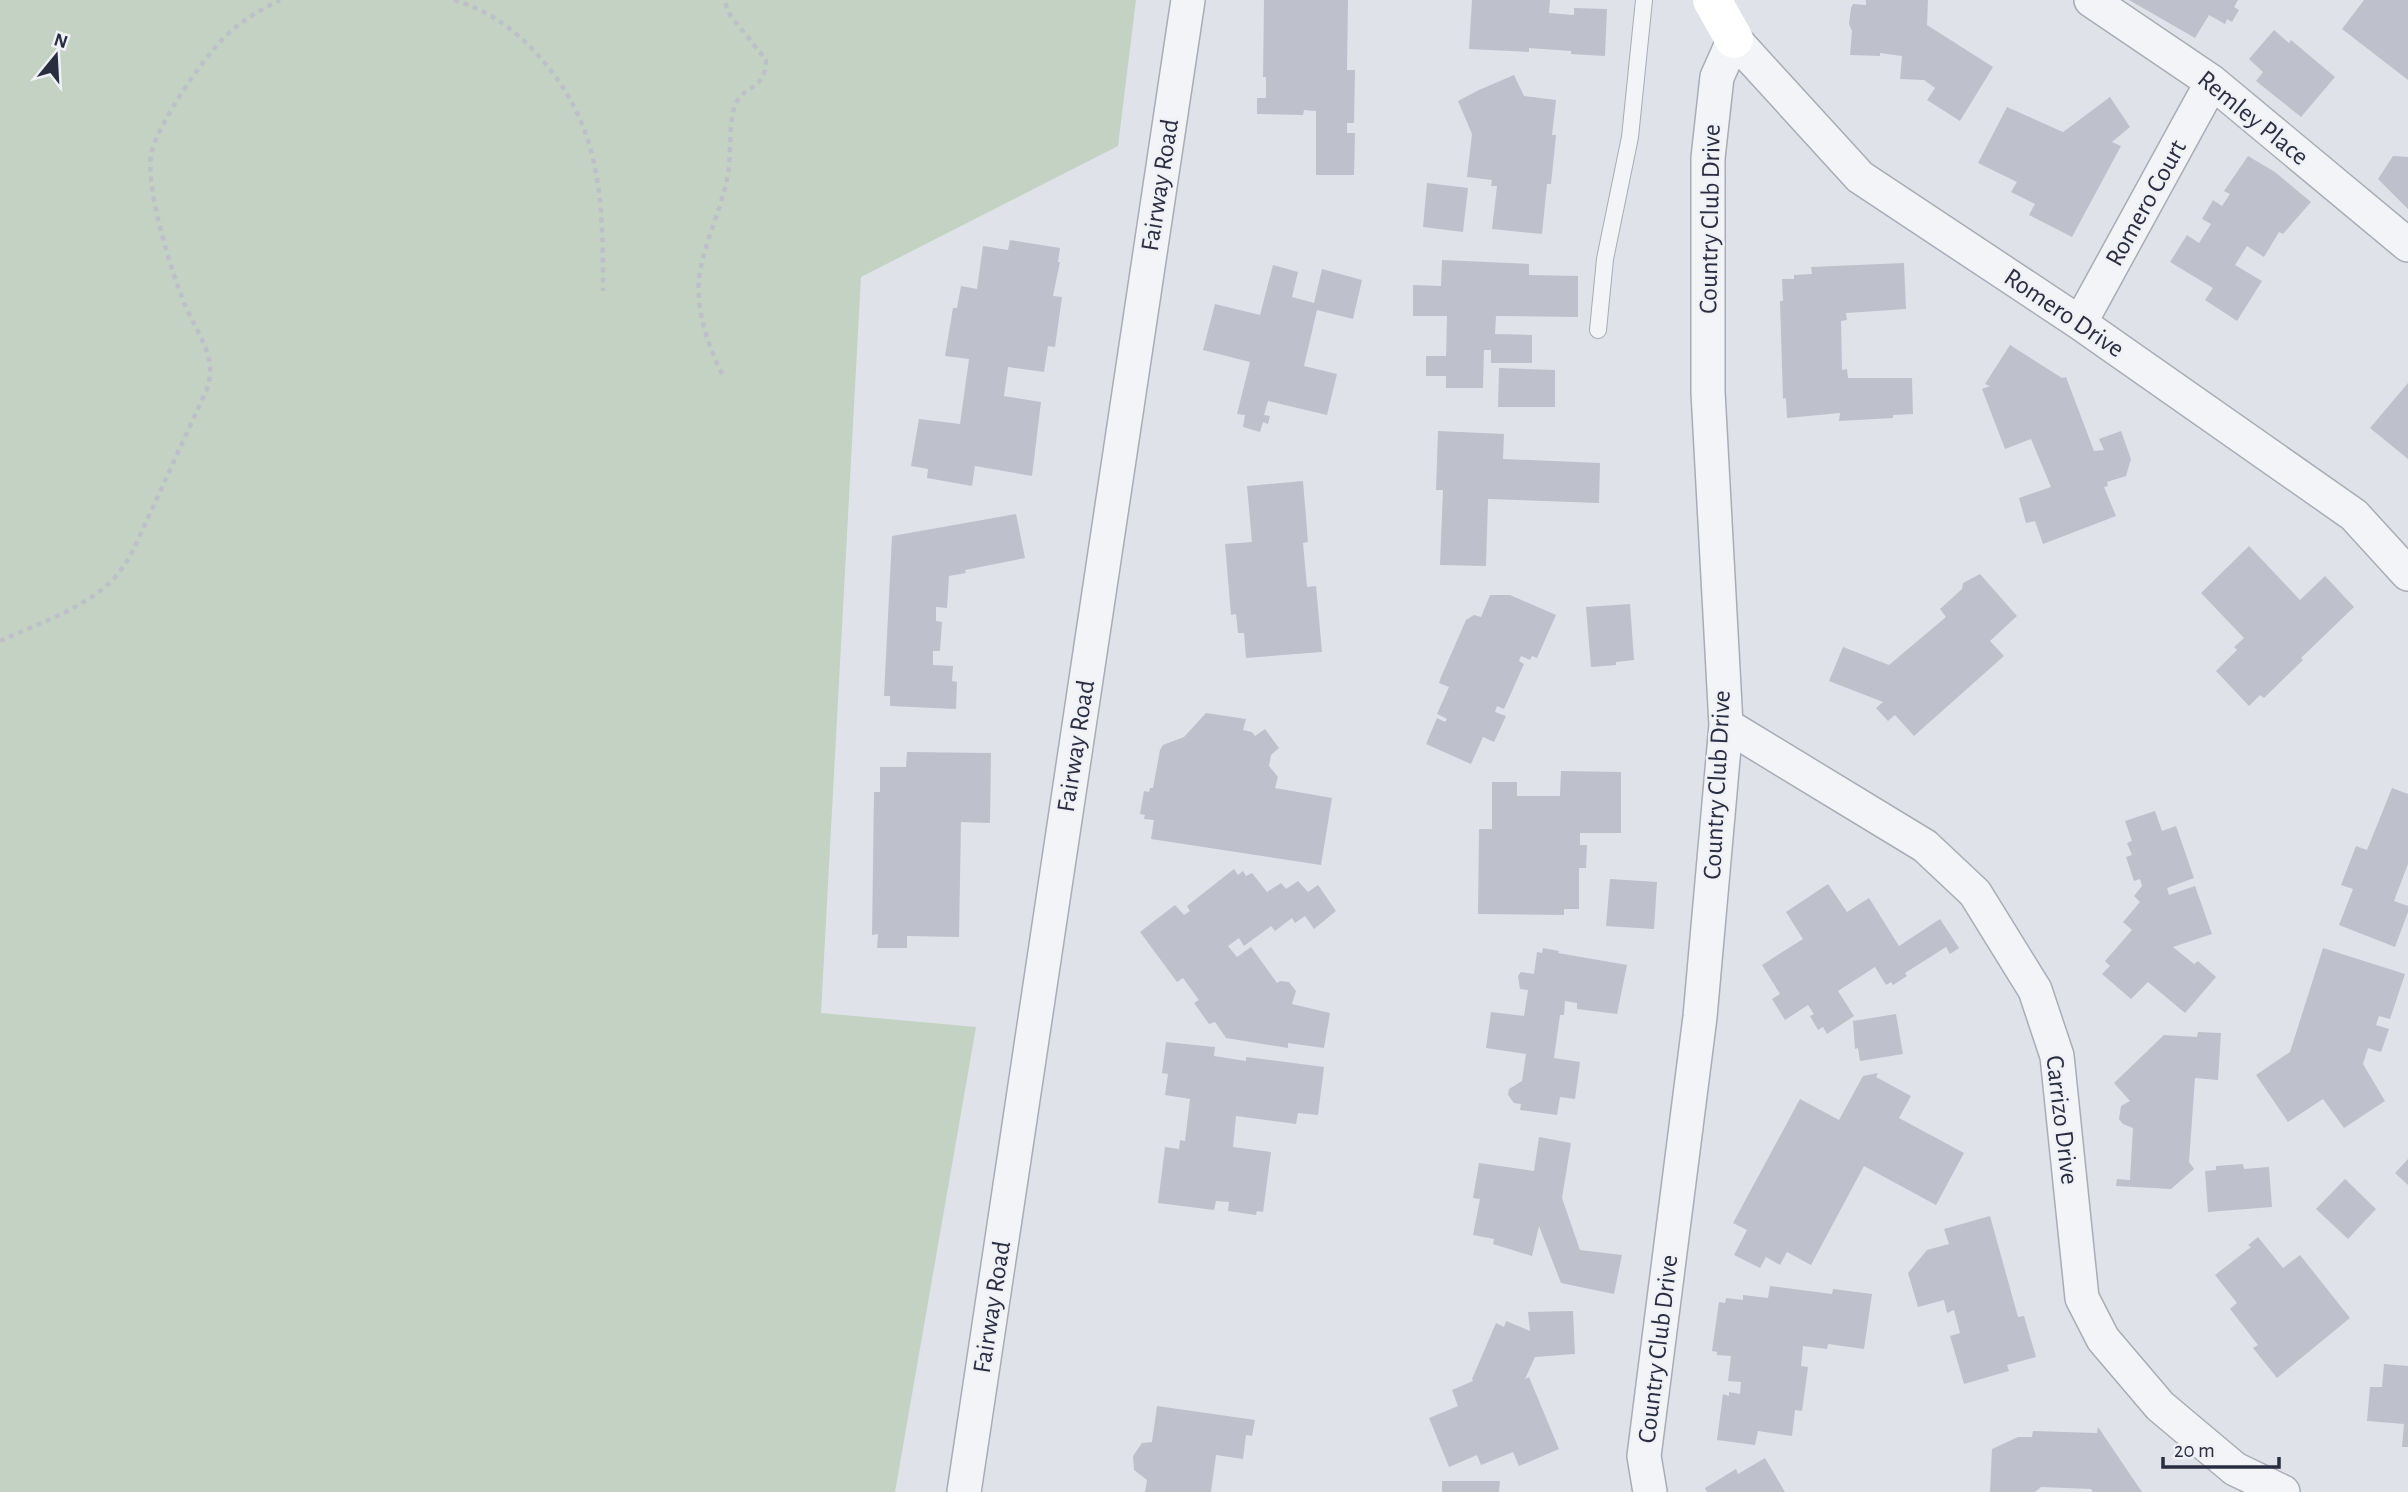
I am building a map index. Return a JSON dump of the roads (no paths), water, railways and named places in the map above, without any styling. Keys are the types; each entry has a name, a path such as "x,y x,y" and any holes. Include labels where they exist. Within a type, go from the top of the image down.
{"street":[{"name":"Fairway Road","path":"964,1492 1188,0"},
{"path":"1712,0 1734,39"},
{"name":"Remley Place","path":"2091,0 2212,82 2408,245"},
{"name":"Romero Drive","path":"1734,39 1860,177 2080,323 2354,515 2408,574"},
{"name":"Country Club Drive","path":"1650,1492 1644,1457 1700,1017 1726,725 1707,392 1707,158 1717,77 1734,39"},
{"name":"Romero Court","path":"2080,323 2212,82"},
{"name":"Carrizo Drive","path":"1726,725 1925,846 1975,893 2035,989 2056,1056 2082,1298 2104,1339 2160,1406 2235,1469 2283,1492"}],"lane":[{"path":"1598,330 1605,259 1630,137 1644,0"}]}
